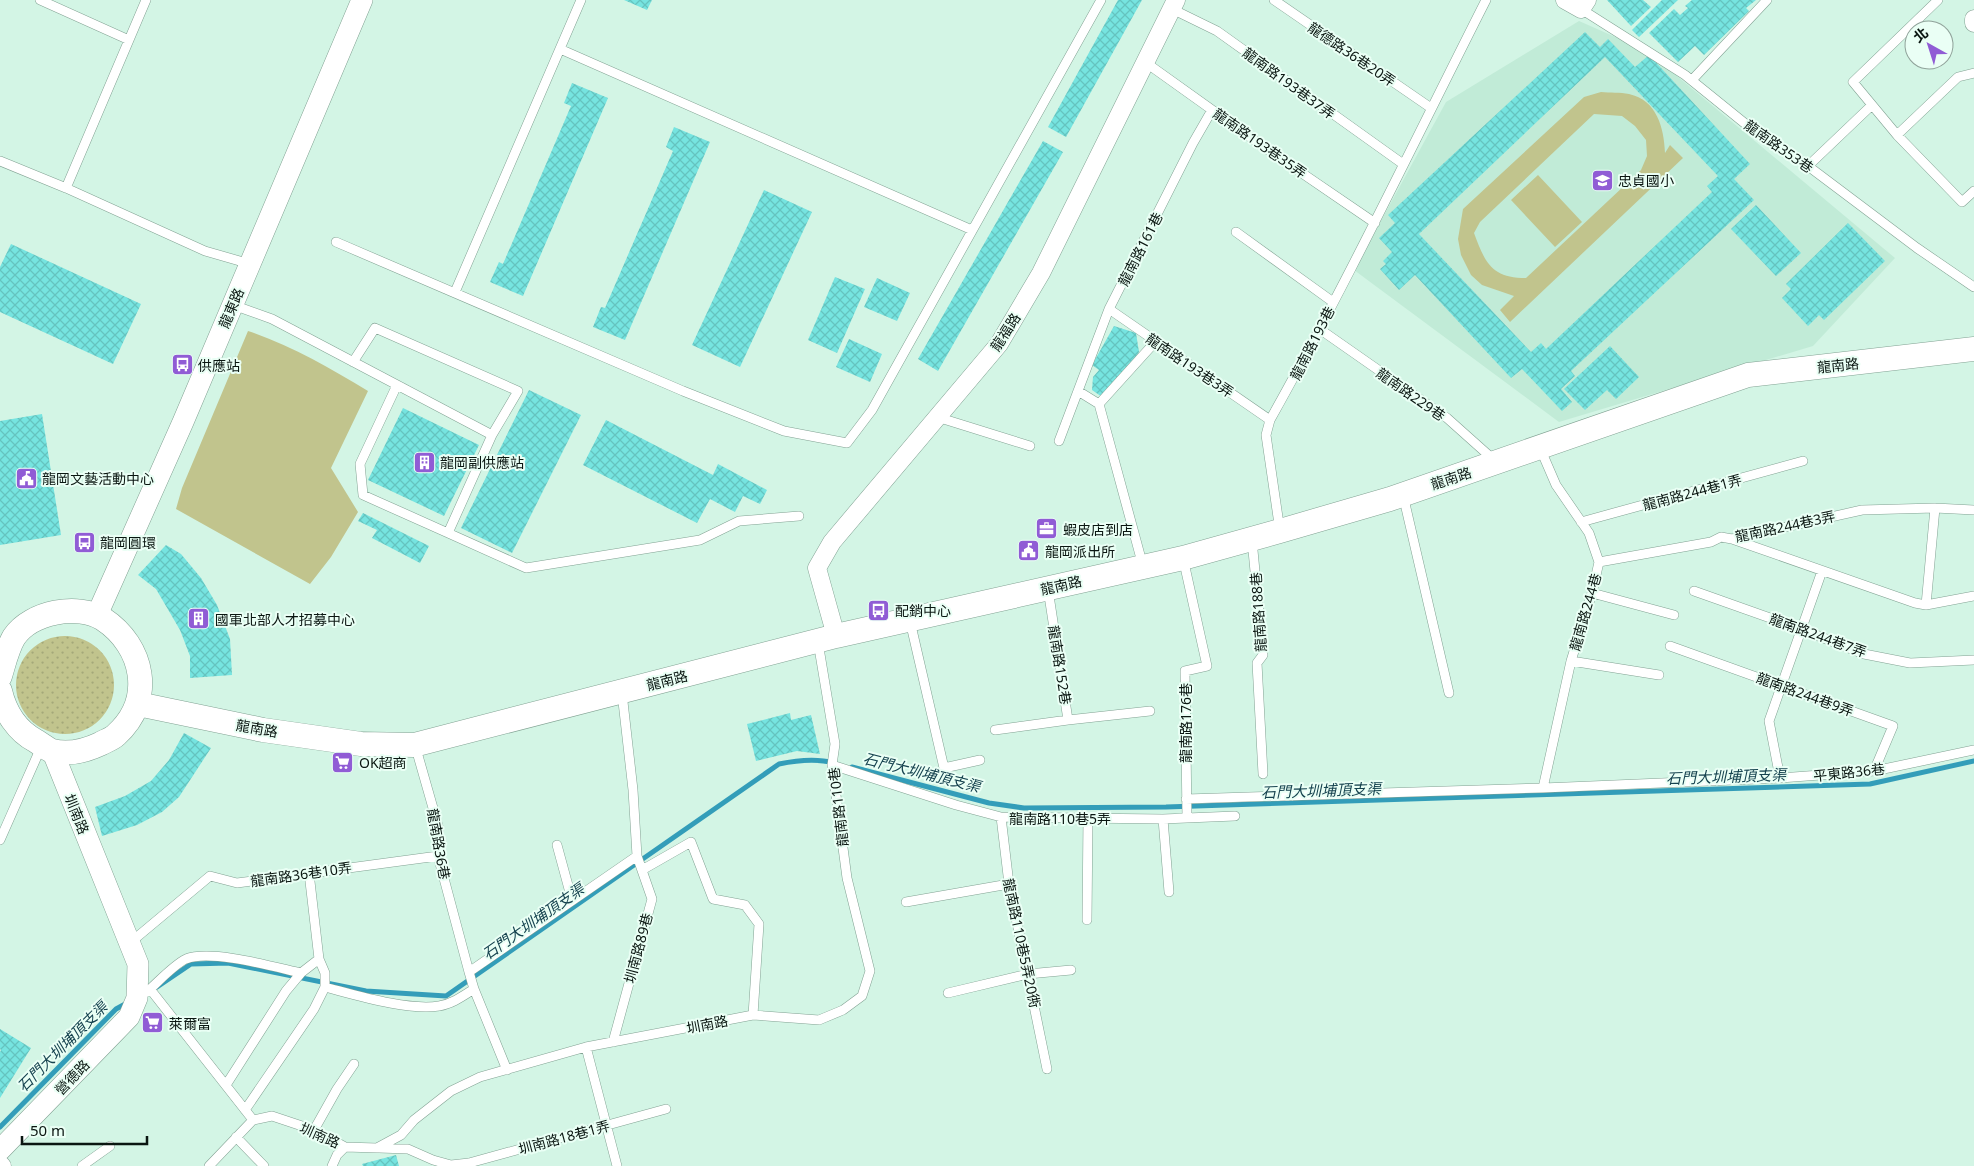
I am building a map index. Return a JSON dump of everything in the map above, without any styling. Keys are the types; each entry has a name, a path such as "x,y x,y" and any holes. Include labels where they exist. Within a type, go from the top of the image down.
{"main road":[{"name":"龍南路","path":"138,704 263,730 361,744 414,744 827,639 1183,558 1252,539 1403,494 1498,463 1748,375 1974,349"},
{"path":"0,691 3,705 13,721 26,736 47,747 78,752 116,736 129,720 138,704 140,679 138,660 129,643 117,628 97,615 78,612 57,612 30,622 15,636 2,663"}],"street":[{"name":"龍東路","path":"97,615 183,422 362,0"},
{"path":"1565,0 1584,4"},
{"name":"龍福路","path":"827,639 817,568 832,542 999,344 1041,274 1174,4"},
{"name":"圳南路","path":"47,747 138,964 144,993"},
{"name":"營德路","path":"0,1150 129,1017 144,993"}],"lane":[{"path":"66,188 146,0"},
{"path":"455,292 581,0"},
{"path":"336,242 683,391 784,431 847,442 872,410 1101,0"},
{"name":"龍德路36巷20弄","path":"1274,0 1431,108"},
{"name":"龍南路193巷","path":"1280,531 1266,436 1270,420 1321,330 1332,302 1375,223 1486,0"},
{"path":"1692,80 1767,0"},
{"path":"1938,0 1853,82 1897,135 1962,202 1974,191"},
{"path":"46,1 129,40"},
{"name":"龍南路193巷37弄","path":"1174,4 1217,31 1403,164"},
{"name":"龍南路353巷","path":"1584,4 1692,80 1753,130 1808,166 1917,248 1974,287"},
{"path":"560,49 972,230"},
{"name":"龍南路193巷35弄","path":"1145,62 1375,223"},
{"path":"1897,135 1958,78 1974,73"},
{"path":"1808,166 1872,105"},
{"name":"龍南路161巷","path":"1059,441 1110,309 1193,142 1212,110"},
{"path":"0,161 66,188 205,251 250,264"},
{"path":"1236,232 1332,302"},
{"path":"232,305 272,319 492,435"},
{"name":"龍南路193巷3弄","path":"1110,309 1270,420"},
{"path":"353,362 375,328 518,391 492,435 448,533"},
{"name":"龍南路229巷","path":"1321,330 1447,418 1498,463"},
{"path":"1099,404 1156,341"},
{"path":"397,385 360,464 363,495 526,568 700,540 738,521 798,516"},
{"path":"1078,392 1099,404 1143,566"},
{"path":"937,417 1030,446"},
{"name":"龍南路244巷","path":"1540,448 1556,486 1589,533 1598,562 1592,593 1571,662 1543,788"},
{"name":"龍南路244巷1弄","path":"1581,522 1803,461"},
{"path":"1403,494 1450,693"},
{"path":"1926,605 1935,508"},
{"name":"龍南路244巷3弄","path":"1598,562 1711,542 1721,537 1732,539 1862,510 1935,508 1974,510"},
{"name":"龍南路188巷","path":"1252,539 1263,655 1257,663 1263,774"},
{"path":"1732,539 1915,603 1926,605 1974,596"},
{"name":"龍南路176巷","path":"1183,558 1207,666 1185,671 1187,818"},
{"path":"1780,778 1769,721 1783,686 1822,571"},
{"name":"龍南路152巷","path":"1048,588 1068,720 1150,712"},
{"name":"龍南路244巷7弄","path":"1694,592 1801,629 1864,654 1910,663 1974,660"},
{"path":"1592,593 1674,615"},
{"path":"910,620 944,768 980,760"},
{"name":"龍南路110巷","path":"827,639 836,744 832,766 847,878 870,971"},
{"name":"龍南路244巷9弄","path":"1670,646 1893,726 1874,771"},
{"path":"1571,662 1659,675"},
{"path":"470,972 636,856 633,790 622,691"},
{"path":"995,730 1068,720"},
{"name":"龍南路36巷","path":"414,744 439,829 438,856 474,989"},
{"path":"0,840 47,747"},
{"name":"平東路36巷","path":"1186,799 1543,788 1780,778 1874,771 1974,750"},
{"name":"龍南路110巷5弄","path":"832,766 956,805 1001,817 1164,819 1235,816"},
{"name":"龍南路110巷5弄20衖","path":"1001,817 1009,884 1047,1069"},
{"path":"1087,920 1088,817"},
{"path":"1164,819 1169,892"},
{"path":"642,870 691,842 714,899 745,905 759,924 753,1015"},
{"path":"557,845 572,900"},
{"name":"龍南路36巷10弄","path":"128,944 210,876 237,883 438,856"},
{"name":"圳南路89巷","path":"613,1042 652,899 636,856"},
{"path":"245,1110 314,1009 325,987 325,974 319,960 310,873"},
{"path":"906,902 1009,884"},
{"path":"209,1166 253,1120 226,1085 144,993 185,960 201,955 232,959 301,973"},
{"path":"226,1085 286,991 301,973 319,960"},
{"path":"948,993 1028,974 1071,970"},
{"name":"圳南路","path":"253,1120 272,1116 314,1130 345,1147 377,1148 401,1135 414,1120 452,1091 480,1077 586,1047 753,1015 819,1020 843,1010 862,996 870,971"},
{"path":"325,987 368,999 418,1006 439,1006 456,1000 474,989 507,1070"},
{"path":"586,1047 616,1166"},
{"path":"314,1130 337,1089 354,1064"},
{"name":"圳南路18巷1弄","path":"377,1148 408,1149 433,1163 451,1165 469,1163 666,1109"},
{"path":"236,1136 264,1166"},
{"path":"82,1166 110,1146"},
{"path":"332,1166 337,1155 345,1147"}],"shaded area":[{"name":"忠貞國小","path":"1579,21 1647,51 1895,258 1813,346 1559,422 1354,270 1446,102"},
{"path":"1601,92 1626,93 1639,97 1646,102 1657,116 1663,134 1665,153 1670,145 1683,158 1510,322 1500,310 1514,296 1482,285 1471,275 1461,255 1458,239 1463,209 1584,97","holes":["1594,114 1622,116 1635,126 1646,140 1647,156 1641,170 1526,278 1505,275 1491,267 1482,253 1474,233 1480,222"]},
{"path":"1538,175 1582,222 1555,247 1511,200"},
{"path":"248,331 294,350 368,391 331,468 358,512 331,557 310,584 176,509 182,488"},
{"path":"65,636 84,640 100,650 110,666 114,685 110,704 100,720 84,730 65,734 46,730 30,720 20,704 16,685 20,666 30,650 46,640"}],"building":[{"path":"624,0 652,0 647,10"},
{"path":"1118,0 1142,0 1066,137 1048,127"},
{"path":"1607,0 1643,0 1651,7 1631,26"},
{"path":"1662,0 1678,0 1639,37 1632,30"},
{"path":"1692,0 1756,0 1746,8 1749,11 1704,55 1695,46 1678,62 1649,33 1674,9 1680,15 1688,8 1685,6"},
{"path":"1585,32 1600,47 1608,39 1635,67 1649,55 1750,164 1734,179 1754,200 1571,371 1575,376 1561,389 1572,402 1562,411 1522,369 1511,378 1415,275 1399,290 1380,269 1386,264 1383,261 1392,252 1379,238 1395,223 1388,215","holes":["1605,57 1718,176 1707,186 1712,192 1546,349 1541,343 1531,352 1419,234"]},
{"path":"572,83 608,98 523,296 490,282 499,262 503,264 571,106 564,103"},
{"path":"674,127 710,142 625,340 593,327 601,307 605,308 673,151 666,147"},
{"path":"1043,141 1063,152 938,371 918,359"},
{"path":"764,190 812,212 740,367 692,345"},
{"path":"1756,205 1801,253 1776,276 1731,229"},
{"path":"1848,223 1885,261 1824,320 1819,315 1808,326 1782,298 1791,289 1786,284"},
{"path":"11,244 141,304 113,364 0,312 0,267"},
{"path":"835,277 865,289 837,353 808,340"},
{"path":"877,278 910,293 897,321 864,307"},
{"path":"1114,326 1136,333 1139,352 1122,382 1102,397 1092,390 1093,377 1099,370 1092,365"},
{"path":"849,339 882,354 870,382 836,367"},
{"path":"1610,346 1639,377 1616,399 1607,390 1585,410 1564,389"},
{"path":"529,390 581,415 512,553 461,528"},
{"name":"龍岡副供應站","path":"403,408 479,445 444,516 368,480"},
{"name":"龍岡文藝活動中心","path":"42,414 61,535 0,545 0,421"},
{"path":"606,420 713,475 718,464 767,490 760,504 743,496 735,512 710,499 697,523 583,465"},
{"path":"363,513 429,546 420,563 372,538 377,530 358,521"},
{"name":"國軍北部人才招募中心","path":"166,545 181,554 201,578 217,605 230,639 232,675 190,678 190,656 180,630 156,589 138,575"},
{"path":"790,713 791,720 811,715 820,754 797,751 756,761 747,724"},
{"path":"184,733 211,748 179,797 162,812 137,825 102,836 95,807 125,796 151,781 169,760"},
{"path":"0,1029 31,1048 0,1098 1,1050"},
{"path":"396,1155 399,1166 363,1166 362,1164"}],"waterway":[{"name":"石門大圳埔頂支渠","path":"157,987 191,964 228,963 366,991 446,996 779,764 807,760 834,763"},
{"name":"石門大圳埔頂支渠","path":"852,767 989,803 1024,808 1166,807 1870,784 1974,761"},
{"name":"石門大圳埔頂支渠","path":"0,1127 116,1009 127,1003"}],"place":[{"name":"忠貞國小","path":"1602,180"},
{"name":"供應站","path":"182,365"},
{"name":"龍岡副供應站","path":"424,462"},
{"name":"龍岡文藝活動中心","path":"26,478"},
{"name":"蝦皮店到店","path":"1047,529"},
{"name":"龍岡圓環","path":"84,542"},
{"name":"龍岡派出所","path":"1029,551"},
{"name":"配銷中心","path":"879,610"},
{"name":"國軍北部人才招募中心","path":"199,619"},
{"name":"OK超商","path":"343,762"},
{"name":"萊爾富","path":"153,1023"}]}
